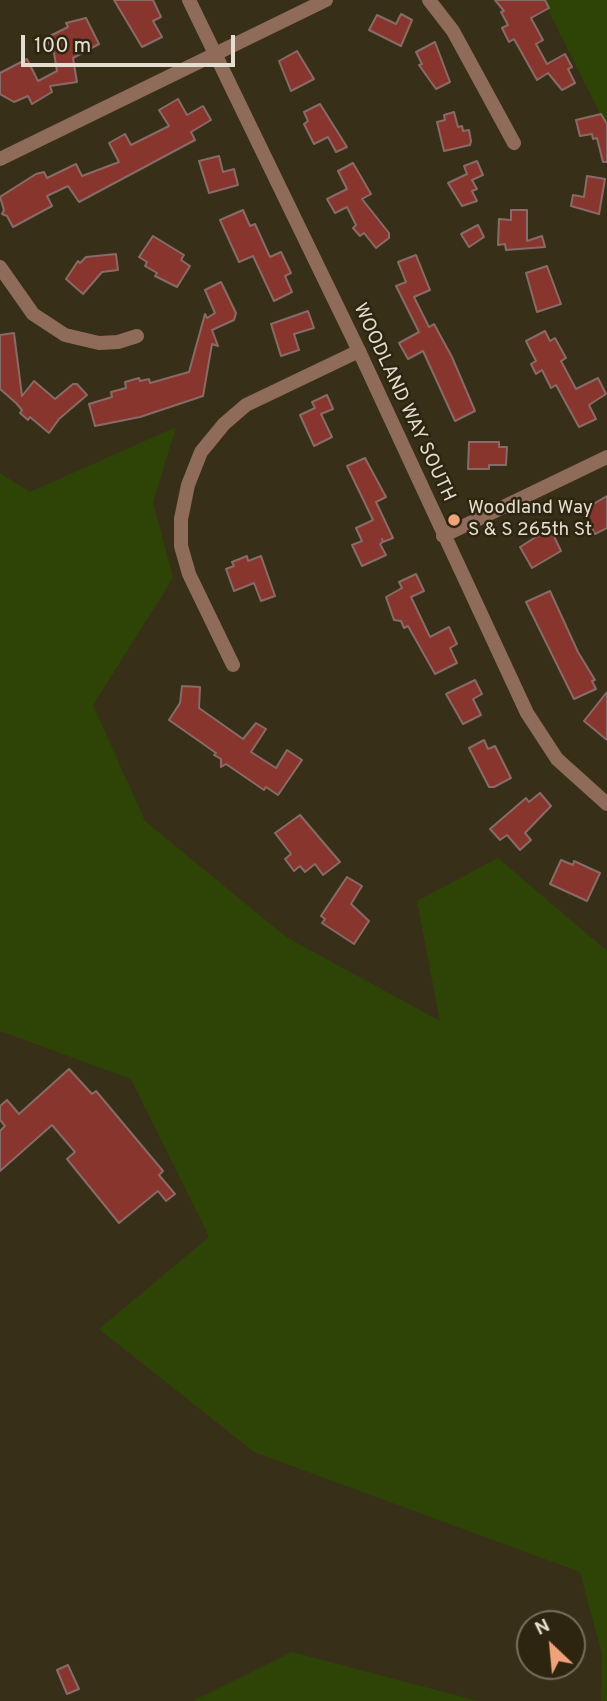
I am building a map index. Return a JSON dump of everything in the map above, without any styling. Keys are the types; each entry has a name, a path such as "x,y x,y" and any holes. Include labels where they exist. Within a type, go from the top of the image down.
{"street":[{"name":"WOODLAND WAY SOUTH","path":"188,0 359,351 443,536 538,732 574,777 607,804"},
{"path":"0,159 326,0"},
{"path":"429,0 453,31 514,143"},
{"path":"0,267 33,314 65,335 99,343 118,342 136,336"},
{"path":"233,665 189,574 181,546 181,519 188,485 201,452 223,424 246,405 359,351"},
{"path":"443,536 607,457"}],"green space":[{"path":"543,0 607,0 607,127"},
{"path":"176,427 153,502 173,578 93,705 145,821 286,937 440,1021 417,901 498,858 607,951 607,1701 601,1701 602,1654 580,1572 254,1452 99,1329 209,1237 131,1079 0,1031 0,473 30,492"},
{"path":"292,1652 478,1701 193,1701"}],"building":[{"path":"114,0 153,0 161,17 153,21 162,37 142,47"},
{"path":"495,0 545,0 549,8 531,18 543,40 536,44 547,64 565,54 572,67 568,69 575,83 562,90 548,73 537,80 514,39 509,42 502,28 508,25 501,12 504,11"},
{"path":"401,14 412,20 401,46 369,30 377,15 396,24"},
{"path":"86,18 99,44 73,58 77,82 50,86 52,92 32,104 28,96 14,102 0,94 0,73 27,59 38,81 57,71 54,53 46,38 68,27 66,23"},
{"path":"435,42 450,82 436,89 419,65 422,64 416,52"},
{"path":"297,51 314,79 291,91 279,61"},
{"path":"178,99 187,115 203,106 211,120 191,132 195,140 79,202 68,186 47,196 52,206 13,227 7,216 2,214 4,210 0,197 36,174 44,172 47,178 76,164 82,176 119,162 109,143 125,134 131,145 169,126 159,110"},
{"path":"320,104 347,147 336,152 328,137 314,144 304,124 308,121 304,112"},
{"path":"454,112 458,127 462,126 463,131 469,130 470,145 444,151 437,122 445,120 444,115"},
{"path":"601,114 607,124 607,162 603,162 597,138 593,139 592,134 580,136 576,120"},
{"path":"219,156 223,172 234,169 238,185 209,193 199,161"},
{"path":"477,161 483,175 472,180 477,189 472,191 477,201 462,206 448,183 467,174 464,166"},
{"path":"353,163 371,194 362,199 389,233 389,238 376,248 364,233 360,236 353,228 356,225 347,207 335,213 327,199 347,189 338,171"},
{"path":"587,176 605,179 599,214 571,206 573,195 584,197"},
{"path":"243,210 250,226 255,224 270,257 281,252 291,273 285,276 292,292 274,301 253,256 239,262 220,220"},
{"path":"511,210 527,210 527,241 542,236 545,247 506,250 505,244 498,245 499,219 511,220"},
{"path":"478,225 484,237 469,247 461,234"},
{"path":"153,236 184,255 181,260 190,266 177,287 155,276 157,273 145,266 147,262 139,257"},
{"path":"116,254 118,270 102,272 83,294 66,279 78,261 80,263 86,257"},
{"path":"416,255 430,290 414,297 429,327 434,324 452,357 475,411 455,421 423,351 408,359 399,343 419,332 396,286 406,282 398,262"},
{"path":"547,266 561,304 537,312 526,273"},
{"path":"221,282 236,313 234,320 212,330 218,346 212,344 203,396 140,417 95,426 89,404 112,397 111,392 126,388 125,382 139,378 140,381 149,379 150,383 189,372 205,314 207,318 215,313 205,290"},
{"path":"308,311 314,328 294,334 299,350 281,356 271,324"},
{"path":"545,331 550,341 555,338 566,358 561,361 576,389 598,378 606,394 589,405 596,419 579,427 556,385 551,388 542,370 536,374 531,364 536,361 526,341"},
{"path":"14,333 22,396 34,381 55,399 73,384 77,384 87,395 59,419 49,433 30,417 28,420 20,413 22,410 0,389 0,335"},
{"path":"327,395 333,409 321,414 332,437 314,446 300,415 315,408 312,402"},
{"path":"469,442 499,442 499,447 507,447 506,465 489,465 489,469 468,469"},
{"path":"365,458 386,497 376,502 393,538 380,544 386,555 362,566 352,545 362,541 356,528 373,520 347,466"},
{"path":"607,496 607,528 595,534 583,510"},
{"path":"550,528 561,551 532,568 520,547"},
{"path":"247,556 248,561 261,556 275,596 261,601 254,583 234,591 226,569 234,566 232,562"},
{"path":"416,574 424,591 411,597 430,637 449,627 457,644 450,648 457,663 435,674 408,626 404,628 401,621 394,620 386,597 402,588 399,582"},
{"path":"550,591 578,652 595,680 592,681 596,689 574,699 526,602"},
{"path":"475,680 482,694 473,699 481,715 463,724 446,694"},
{"path":"182,686 200,687 199,708 243,739 256,723 266,729 251,752 276,768 287,750 302,760 278,795 266,787 264,790 226,764 221,767 221,759 214,755 216,753 169,720 180,703"},
{"path":"607,692 607,740 584,721"},
{"path":"484,740 488,749 495,746 511,778 494,787 489,787 469,748"},
{"path":"540,793 551,806 525,833 531,840 520,850 507,835 500,840 490,829 526,798 529,802"},
{"path":"300,815 340,862 323,875 315,864 305,872 300,866 294,871 285,859 291,854 275,833"},
{"path":"561,860 573,865 574,861 600,873 587,901 550,884"},
{"path":"347,877 362,886 351,904 369,921 354,944 322,923 325,919 321,916"},
{"path":"69,1069 92,1094 96,1091 163,1171 159,1175 175,1194 166,1201 158,1191 119,1223 67,1159 75,1152 52,1125 0,1171 0,1131 5,1126 0,1120 0,1106 7,1100 19,1114"},
{"path":"68,1665 79,1689 67,1694 57,1670"}],"place":[{"name":"Woodland Way S & S 265th St","path":"454,520"}]}
